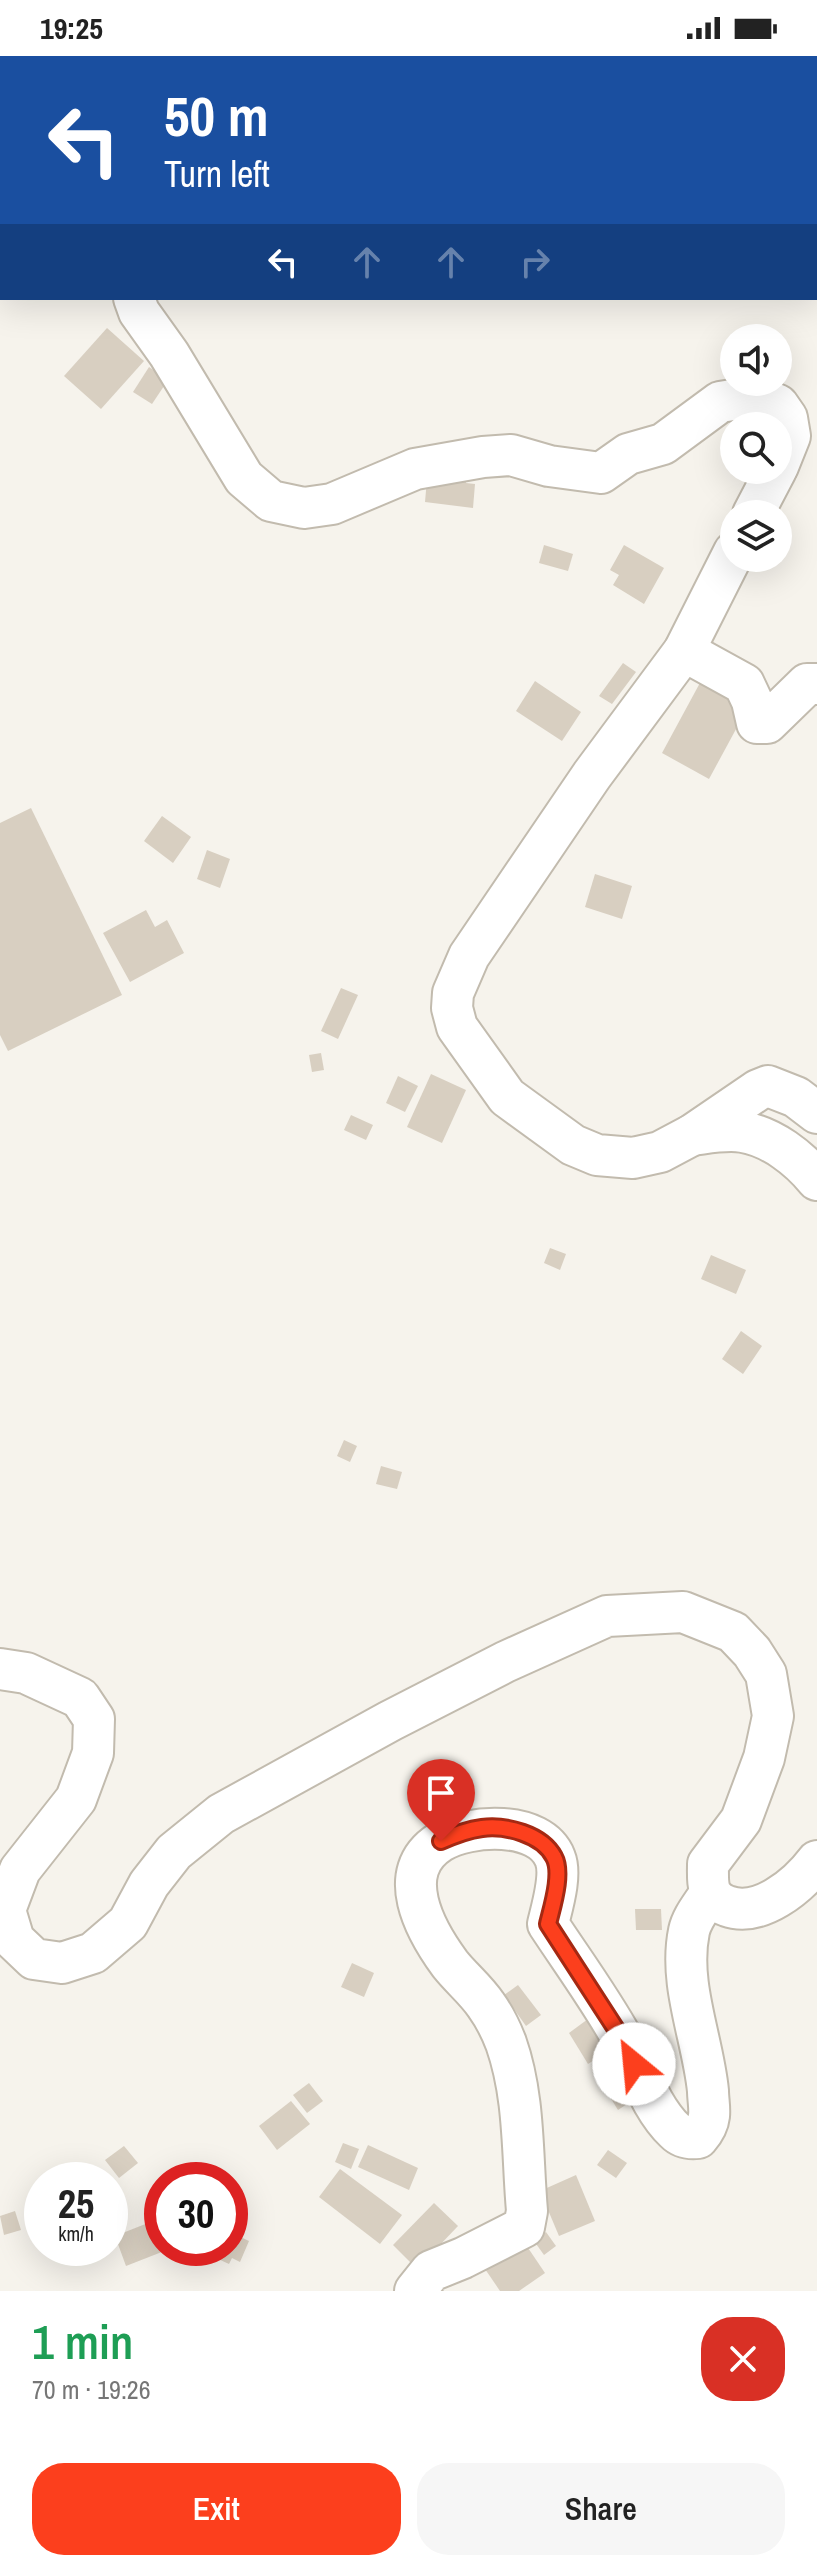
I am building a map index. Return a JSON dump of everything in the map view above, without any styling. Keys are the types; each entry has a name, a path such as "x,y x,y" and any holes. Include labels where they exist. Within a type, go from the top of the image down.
{"street":[{"path":"135,300 139,312 169,354 244,478 258,493 288,506 304,508 332,504 415,469 483,457 511,455 549,466 601,473 628,454 663,444 720,402 745,398 766,400 778,405 783,412"},
{"path":"724,572 684,651 592,775 469,956 457,978 452,1008 457,1027 507,1097 573,1145 597,1155 633,1158 660,1152 768,1086 796,1097 817,1113"},
{"path":"684,651 744,684 757,723 767,723 807,684 817,684"},
{"path":"692,1135 743,1132 774,1143 808,1169 817,1180"},
{"path":"0,1669 26,1673 80,1698 94,1719 93,1753 76,1799 20,1870 5,1910 14,1940 34,1959 62,1963 93,1953 128,1923 149,1884 174,1852 221,1814 505,1662 607,1616 683,1612 733,1632 752,1652 766,1674 773,1716 764,1758 741,1820 708,1864 710,1893 689,1931 692,2006 706,2075 710,2115 705,2130 698,2138 689,2139 672,2128 646,2088 623,2040 548,1924 557,1885 556,1859 544,1844 527,1834 484,1827 441,1841 424,1855 415,1878 417,1903 431,1935 451,1966 486,2004 505,2040 519,2085 527,2211 524,2227 431,2271 415,2291"},
{"path":"710,1893 719,1903 738,1910 756,1909 792,1886 817,1861"}],"building":[{"path":"107,328 144,361 101,409 64,376"},
{"path":"149,367 168,380 152,404 133,392"},
{"path":"467,472 466,483 475,484 473,508 425,502 427,479"},
{"path":"544,545 573,554 568,571 539,563"},
{"path":"624,545 664,568 644,604 613,585 619,575 610,570"},
{"path":"623,663 636,672 612,704 599,696"},
{"path":"535,681 581,712 562,741 516,711"},
{"path":"701,681 748,707 709,779 662,753"},
{"path":"31,808 122,995 8,1051 0,1035 0,823"},
{"path":"162,816 191,837 173,863 144,841"},
{"path":"207,850 230,859 220,888 197,879"},
{"path":"595,874 632,886 622,919 585,907"},
{"path":"146,910 155,927 167,920 184,953 130,982 103,933"},
{"path":"341,988 358,995 338,1039 321,1031"},
{"path":"321,1053 324,1070 312,1072 309,1055"},
{"path":"431,1074 466,1090 442,1143 407,1127"},
{"path":"398,1076 418,1086 405,1112 386,1103"},
{"path":"351,1115 373,1125 366,1140 344,1130"},
{"path":"550,1248 566,1254 560,1270 544,1263"},
{"path":"711,1255 746,1270 736,1294 701,1279"},
{"path":"741,1331 762,1346 743,1374 722,1359"},
{"path":"344,1440 357,1446 350,1462 337,1456"},
{"path":"381,1466 402,1472 397,1489 376,1484"},
{"path":"635,1909 661,1909 662,1930 636,1930"},
{"path":"352,1963 374,1973 364,1997 341,1987"},
{"path":"518,1985 541,2015 526,2026 504,1995"},
{"path":"588,2019 608,2051 588,2064 569,2033"},
{"path":"614,2064 636,2098 618,2110 597,2076"},
{"path":"309,2083 323,2101 307,2113 293,2095"},
{"path":"291,2101 310,2124 277,2150 259,2126"},
{"path":"343,2143 359,2149 351,2169 335,2162"},
{"path":"368,2145 418,2168 409,2190 358,2167"},
{"path":"124,2146 138,2163 128,2171 128,2162 105,2160"},
{"path":"608,2150 627,2163 616,2178 597,2165"},
{"path":"340,2169 402,2215 380,2244 319,2197"},
{"path":"576,2175 595,2221 559,2236 540,2191"},
{"path":"434,2203 458,2226 417,2269 393,2245"},
{"path":"15,2211 21,2230 4,2235 0,2216"},
{"path":"144,2225 144,2259 128,2265 128,2231"},
{"path":"546,2232 556,2246 544,2255 534,2241"},
{"path":"522,2239 545,2273 519,2291 500,2291 483,2266"}],"route":[{"path":"441,1841 484,1827 527,1834 544,1844 556,1859 557,1885 548,1924 623,2040 634,2064"}]}
